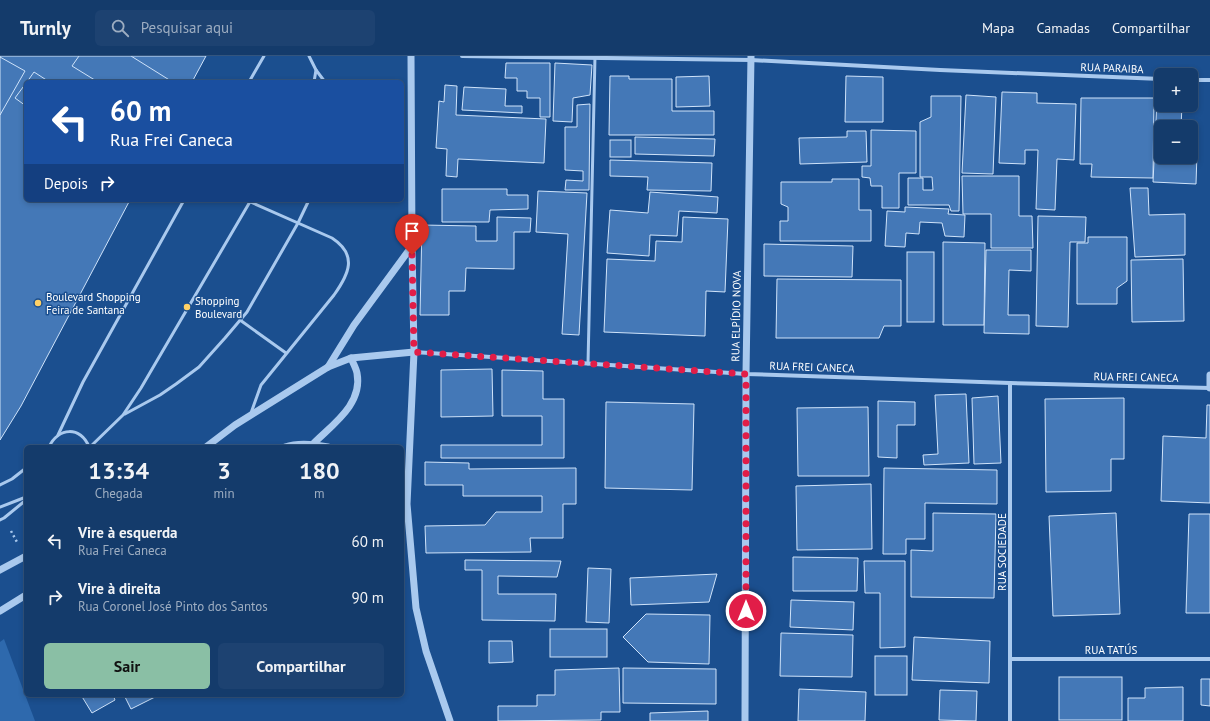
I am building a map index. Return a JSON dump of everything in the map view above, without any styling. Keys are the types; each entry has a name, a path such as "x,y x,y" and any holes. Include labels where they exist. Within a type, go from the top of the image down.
{"street":[{"path":"411,56 414,352 404,501 416,608 426,651 450,721"},
{"name":"RUA PARAIBA","path":"462,56 751,58 940,70 1154,78"},
{"name":"RUA ELPÍDIO NOVA","path":"745,721 746,374 751,58"},
{"path":"1198,80 1210,80"},
{"path":"328,367 354,325 412,245"},
{"path":"209,445 250,416 328,367 351,358 414,352"},
{"name":"RUA FREI CANECA","path":"414,352 746,374 1210,388"},
{"path":"314,444 348,409 356,397 358,386 357,372 351,358"},
{"path":"1210,375 1210,388"},
{"name":"RUA SOCIEDADE","path":"1010,383 1010,721"},
{"path":"290,445 319,445"},
{"path":"0,570 24,557"},
{"path":"0,611 24,596"},
{"name":"RUA TATÚS","path":"1011,659 1210,659"}],"lane":[{"path":"250,80 264,56"},
{"path":"309,56 316,70 324,80"},
{"path":"588,364 596,57"},
{"path":"314,80 316,70"},
{"path":"58,435 83,382 183,202"},
{"path":"92,445 123,415 141,388 249,202"},
{"path":"250,416 261,385 345,280 349,263 346,250 339,242 319,231 252,202"},
{"path":"123,415 160,395 199,366 240,320 298,223 308,202"},
{"path":"240,320 286,353"},
{"path":"50,445 52,440 58,435 73,431 81,435 89,445"},
{"path":"0,485 12,479 24,470"},
{"path":"0,507 7,506 24,499"},
{"path":"2,519 24,500"}],"path":[{"path":"2,519 24,553"}],"shaded area":[{"path":"4,639 24,692 24,697 26,697 35,721 0,721 0,642"}],"building":[{"name":"Boulevard Shopping Feira de Santana","path":"0,56 206,56 193,80 24,80 24,202 129,202 21,406 0,440"},
{"path":"79,56 131,56 169,80 95,80 72,66"},
{"path":"0,57 25,71 0,115"},
{"path":"506,63 550,63 550,117 540,117 540,98 527,98 527,91 517,91 517,78 505,78"},
{"path":"555,63 592,65 590,95 573,98 572,122 553,121"},
{"path":"34,72 46,80 28,80"},
{"path":"610,76 629,76 629,79 672,79 672,111 714,111 714,135 609,135"},
{"path":"709,76 710,106 676,107 676,77"},
{"path":"846,76 883,77 883,122 845,122"},
{"path":"445,85 457,86 456,115 546,119 544,163 458,159 457,177 446,176 447,149 436,148 439,101 444,102"},
{"path":"24,86 24,105 15,98"},
{"path":"464,87 506,89 505,106 522,106 522,113 462,110"},
{"path":"1002,92 1037,93 1037,103 1076,104 1074,160 1057,159 1055,210 1036,209 1038,150 1025,150 1025,164 999,163"},
{"path":"966,95 996,97 993,174 962,173"},
{"path":"931,96 961,96 959,211 951,211 949,205 908,205 908,178 923,178 923,190 933,190 932,177 920,177 920,122 931,117"},
{"path":"1081,98 1154,98 1153,178 1091,177 1092,164 1080,164"},
{"path":"590,104 589,190 565,190 566,180 583,181 583,171 565,170 565,127 577,127 577,105"},
{"path":"1156,112 1182,112 1181,120 1156,120"},
{"path":"871,130 916,131 916,173 899,173 899,208 882,208 882,186 871,186 870,178 862,177 862,166 871,166"},
{"path":"847,131 866,131 867,162 800,164 799,138 847,137"},
{"path":"635,137 715,139 714,156 635,154"},
{"path":"610,140 631,140 631,157 610,157"},
{"path":"610,160 712,163 711,191 647,190 648,177 610,176"},
{"path":"1154,162 1154,164 1197,164 1196,184 1153,182"},
{"path":"962,176 1019,176 1019,216 1032,216 1033,248 991,248 991,214 963,214"},
{"path":"832,179 859,179 859,210 871,210 871,241 780,241 780,221 788,221 788,207 781,204 781,182 832,182"},
{"path":"1130,188 1148,188 1149,215 1185,214 1185,255 1135,257"},
{"path":"442,189 507,189 507,195 528,195 528,209 490,210 489,222 442,222"},
{"path":"538,191 587,193 579,335 562,334 568,234 536,232"},
{"path":"650,192 718,197 717,213 679,211 677,236 650,235 649,256 607,253 610,210 648,213"},
{"path":"905,207 949,209 948,214 965,215 964,237 945,236 942,223 920,222 919,234 906,233 905,247 885,246 887,211 905,212"},
{"path":"1038,216 1086,217 1085,242 1070,242 1068,327 1036,326"},
{"path":"497,217 531,218 530,232 514,232 514,269 466,268 465,291 449,291 449,315 420,315 422,225 476,226 476,241 497,241"},
{"path":"683,217 728,219 725,292 706,291 705,336 604,332 607,259 655,261 656,241 682,242"},
{"path":"1088,237 1127,237 1127,281 1117,288 1117,304 1077,304 1077,243 1088,243"},
{"path":"943,242 985,243 984,325 943,325"},
{"path":"764,244 853,246 852,277 764,276"},
{"path":"986,250 1031,250 1031,271 1009,270 1008,315 1029,315 1029,334 984,333"},
{"path":"907,252 934,252 934,322 907,322"},
{"path":"1183,259 1184,321 1132,322 1131,260"},
{"path":"777,279 901,280 901,326 884,326 879,338 776,338"},
{"path":"492,369 493,416 441,417 441,370"},
{"path":"502,370 543,371 543,399 564,399 564,458 441,458 441,445 542,445 542,416 502,416"},
{"path":"966,394 969,463 924,465 923,455 938,454 935,395"},
{"path":"998,396 1001,463 974,464 972,398"},
{"path":"1124,398 1124,459 1111,459 1111,491 1046,492 1045,399"},
{"path":"878,401 915,402 915,425 897,425 897,458 878,457"},
{"path":"606,402 694,404 692,490 605,488"},
{"path":"1207,405 1210,405 1210,503 1161,501 1163,436 1206,438"},
{"path":"868,407 869,476 798,476 797,408"},
{"path":"425,462 469,463 469,469 576,468 576,504 563,504 563,538 530,538 531,552 426,553 425,526 485,525 496,512 542,512 542,496 463,496 463,485 425,485"},
{"path":"884,468 997,470 997,504 925,503 925,539 906,539 906,554 883,554"},
{"path":"871,484 872,549 797,550 796,486"},
{"path":"933,513 996,514 994,598 911,597 911,550 933,551"},
{"path":"1116,513 1120,614 1053,616 1049,516"},
{"path":"1189,514 1210,514 1210,613 1186,613"},
{"path":"793,557 858,558 857,591 793,591"},
{"path":"465,560 561,561 557,577 498,576 498,594 556,594 555,621 482,620 482,570 465,570"},
{"path":"864,561 905,561 905,647 880,648 880,593 865,593"},
{"path":"588,568 611,569 609,623 586,622"},
{"path":"717,574 709,602 631,605 630,578"},
{"path":"791,600 854,602 853,630 790,627"},
{"path":"646,614 710,615 709,664 648,662 623,637"},
{"path":"550,629 607,629 607,657 550,657"},
{"path":"781,633 853,635 852,677 780,676"},
{"path":"914,637 990,641 989,683 912,680"},
{"path":"489,641 512,641 513,662 489,663"},
{"path":"875,656 907,656 907,695 875,695"},
{"path":"619,668 620,712 601,712 601,720 498,721 498,706 537,706 537,695 555,695 555,670"},
{"path":"623,668 716,669 716,704 623,703"},
{"path":"1059,677 1122,677 1122,720 1059,720"},
{"path":"1201,679 1210,679 1210,706 1201,705"},
{"path":"1183,687 1183,721 1128,721 1128,698 1145,698 1145,688"},
{"path":"799,689 866,692 865,721 798,721"},
{"path":"940,690 977,691 976,721 939,720"},
{"path":"82,697 114,697 115,700 92,713"},
{"path":"125,697 155,697 131,709"},
{"path":"708,711 708,721 650,721 650,713"}],"place":[{"name":"Boulevard Shopping Feira de Santana","path":"38,303"},
{"name":"Shopping Boulevard","path":"187,307"}],"route":[{"path":"412,255 414,352 746,374 746,611"}]}
